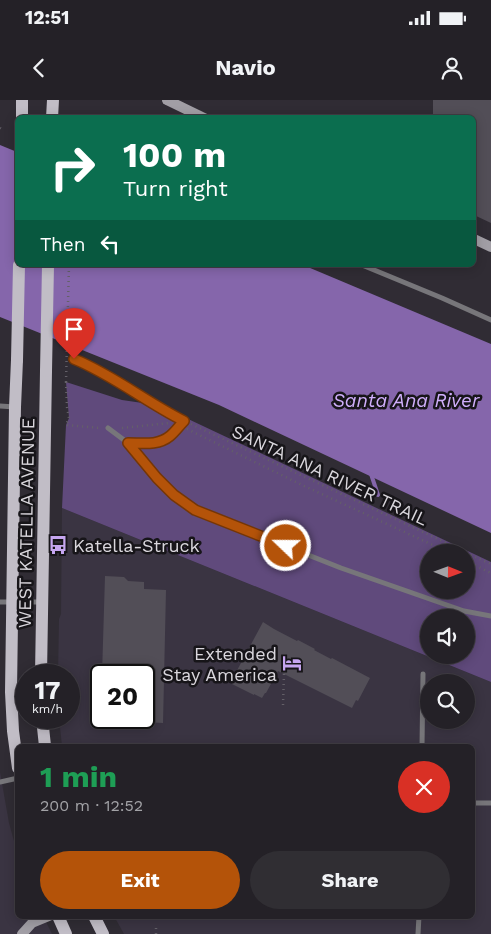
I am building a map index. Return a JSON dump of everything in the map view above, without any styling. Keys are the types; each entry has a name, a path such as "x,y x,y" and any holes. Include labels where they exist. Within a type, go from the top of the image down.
{"main road":[{"path":"22,100 22,115"},
{"path":"52,115 53,100"},
{"path":"167,100 198,115"},
{"path":"476,240 491,248"},
{"name":"WEST KATELLA AVENUE","path":"15,747 6,602 17,360 19,267"},
{"name":"WEST KATELLA AVENUE","path":"41,664 48,267"},
{"path":"43,729 45,744"},
{"path":"22,934 32,923 39,919"},
{"path":"59,919 66,934"},
{"path":"96,919 103,934"}],"lane":[{"path":"367,267 491,320"},
{"path":"74,359 92,367 165,412 184,421 164,440 154,443 128,443"},
{"path":"0,406 15,407"},
{"path":"108,428 128,443 174,495 195,510 341,568 464,611 491,616"},
{"path":"6,602 42,602"},
{"path":"422,729 422,744"},
{"path":"0,782 15,779"},
{"path":"475,803 491,803"},
{"path":"418,934 419,919"}],"path":[{"path":"69,267 66,382 69,418 66,425 108,428 184,421 186,428 302,485 431,544"},
{"name":"SANTA ANA RIVER TRAIL","path":"184,421 447,544"},
{"name":"SANTA ANA RIVER TRAIL","path":"475,557 491,564"},
{"path":"475,565 491,572"},
{"path":"283,706 284,674"},
{"path":"156,927 156,934"}],"shaded area":[{"path":"66,382 122,400 163,406 453,544 420,544 420,599 475,599 475,554 491,562 491,682 447,664 475,664 475,609 420,609 420,653 62,508 66,425 69,418"},
{"path":"62,508 420,653 420,664 447,664 471,674 420,674 420,729 475,729 475,676 491,682 491,934 124,934 116,919 475,919 475,744 62,744 60,729 80,729 80,664 58,664 59,619 61,614"},
{"path":"0,772 15,845 15,919 44,919 52,934 0,934"}],"water":[{"name":"Santa Ana River","path":"0,145 15,151 15,267 308,267 491,344 491,533 219,405 0,317"}],"building":[{"path":"433,100 491,100 491,223 476,216 476,115 433,115"},
{"path":"105,576 124,577 128,581 144,582 144,589 166,590 163,723 155,723 155,664 102,664"},
{"name":"Extended Stay America","path":"263,622 370,678 358,701 356,700 352,708 278,671 262,698 232,684 234,676"}],"waterway":[{"path":"371,474 378,495"}],"place":[{"name":"Katella-Struck","path":"58,545"},
{"name":"Extended Stay America","path":"292,663"}],"route":[{"path":"74,359 92,367 165,412 184,421 164,440 154,443 128,443 174,495 195,510 286,546"}]}
